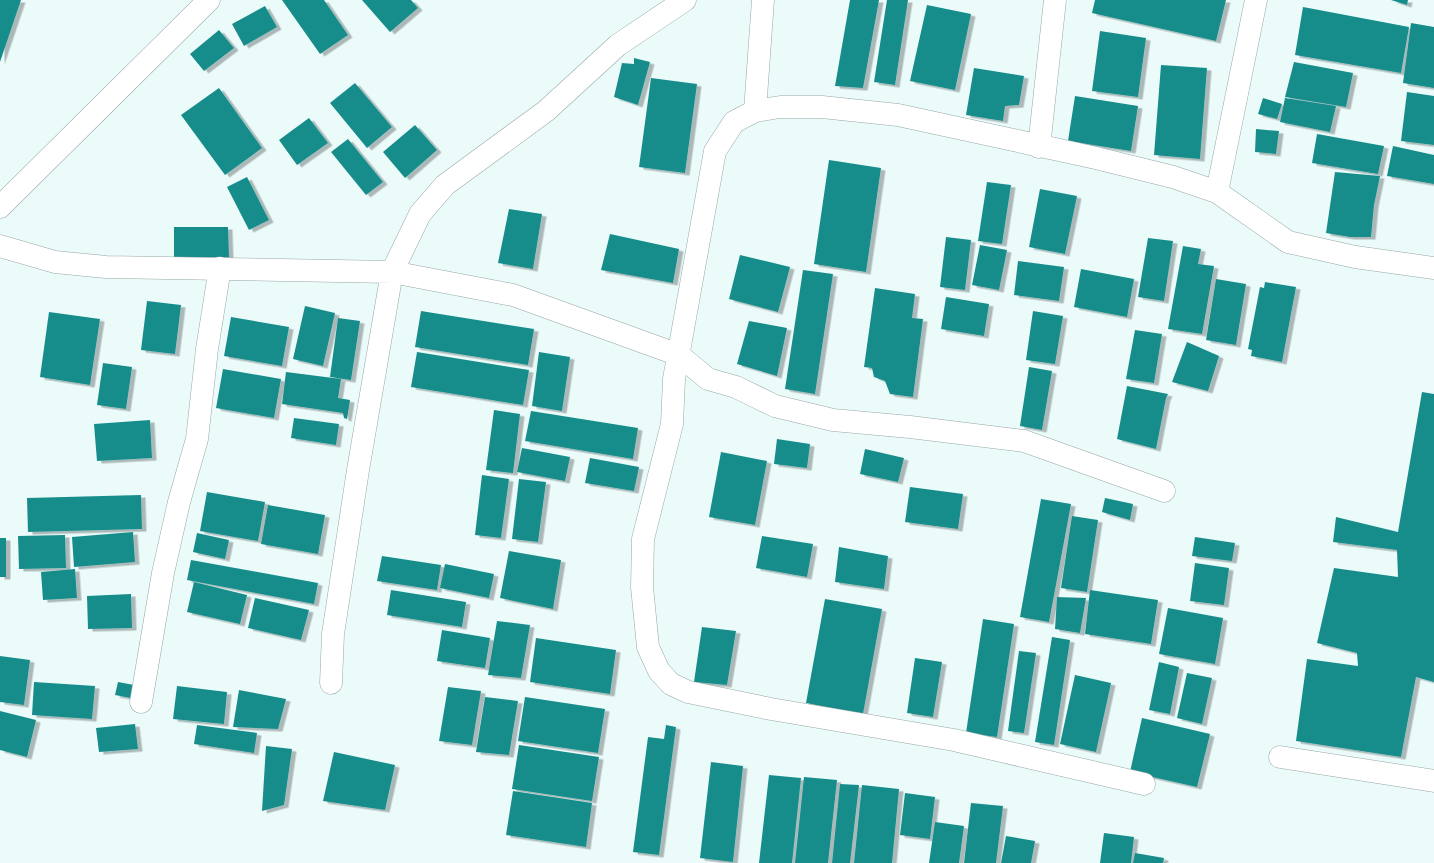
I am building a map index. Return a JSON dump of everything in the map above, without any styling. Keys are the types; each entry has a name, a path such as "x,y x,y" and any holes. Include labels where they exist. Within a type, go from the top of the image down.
{"street":[{"path":"0,207 209,0"},
{"path":"331,683 333,634 355,485 392,272 420,214 445,185 546,111 618,45 685,0"},
{"path":"755,111 763,0"},
{"path":"1039,147 1055,0"},
{"path":"1217,192 1256,0"},
{"path":"1144,784 954,740 771,709 688,692 671,684 659,671 648,646 642,587 643,539 672,424 674,379 715,151 734,122 755,111 780,107 822,107 898,115 1039,147 1096,158 1173,177 1217,192 1288,242 1355,257 1434,268"},
{"path":"0,246 55,262 106,267 392,272 513,295 679,356 708,379 736,387 775,406 833,420 910,427 1024,441 1164,491"},
{"path":"141,702 163,573 179,502 197,439 207,349 220,268"},
{"path":"1280,757 1434,780"}],"building":[{"path":"0,0 21,0 0,62"},
{"path":"282,0 324,0 348,35 320,54"},
{"path":"362,0 411,0 418,8 390,32"},
{"path":"850,0 879,0 863,88 835,86"},
{"path":"887,0 908,0 895,85 874,82"},
{"path":"1095,0 1226,0 1216,41 1092,13"},
{"path":"1391,0 1408,0 1407,5"},
{"path":"927,5 971,14 955,90 910,81"},
{"path":"265,6 277,27 244,46 232,24"},
{"path":"1303,7 1409,27 1401,73 1295,55"},
{"path":"1411,23 1434,27 1434,88 1403,83"},
{"path":"219,30 234,48 204,71 190,54"},
{"path":"1100,31 1146,38 1138,97 1092,91"},
{"path":"634,58 650,62 638,105 614,97 622,63 634,64"},
{"path":"1294,62 1353,73 1346,107 1285,97"},
{"path":"1161,65 1207,68 1200,159 1154,155"},
{"path":"974,68 1024,76 1019,105 1005,106 1003,121 966,115"},
{"path":"651,78 697,84 685,173 639,167"},
{"path":"355,83 392,127 367,148 330,103"},
{"path":"219,88 262,148 225,175 181,115"},
{"path":"1407,92 1434,96 1434,145 1401,141"},
{"path":"1075,96 1138,106 1131,151 1068,141"},
{"path":"1263,98 1282,104 1277,119 1258,114"},
{"path":"1285,98 1336,106 1330,132 1280,122"},
{"path":"309,118 328,143 297,165 279,140"},
{"path":"415,125 437,150 405,178 383,152"},
{"path":"1256,129 1279,131 1276,154 1255,152"},
{"path":"1317,134 1384,146 1378,174 1312,163"},
{"path":"348,139 383,182 366,195 331,152"},
{"path":"1393,146 1434,155 1434,184 1387,176"},
{"path":"829,160 881,168 866,272 814,264"},
{"path":"1335,172 1380,176 1374,205 1371,237 1350,237 1326,233"},
{"path":"247,177 269,220 249,230 227,187"},
{"path":"987,182 1011,185 1002,244 978,241"},
{"path":"1040,189 1077,196 1065,254 1029,247"},
{"path":"509,209 542,214 533,269 498,263"},
{"path":"174,227 228,227 229,257 174,258"},
{"path":"610,234 679,249 673,283 601,270"},
{"path":"946,237 971,240 965,290 940,287"},
{"path":"1148,238 1173,241 1164,301 1138,297"},
{"path":"980,245 1007,250 999,290 972,285"},
{"path":"1183,246 1201,249 1198,264 1214,266 1202,334 1168,329"},
{"path":"740,255 790,267 778,312 729,299"},
{"path":"1018,261 1064,267 1059,301 1014,295"},
{"path":"1081,269 1134,279 1127,317 1074,307"},
{"path":"803,270 833,274 815,394 785,389"},
{"path":"1216,279 1246,284 1236,345 1206,340"},
{"path":"1265,282 1296,287 1282,362 1251,356 1252,350 1248,349 1260,287 1264,288"},
{"path":"875,288 915,294 912,318 923,319 913,397 890,394 885,381 874,377 872,368 864,367"},
{"path":"946,297 989,304 984,336 941,329"},
{"path":"147,301 181,305 175,354 141,350"},
{"path":"305,306 335,313 323,366 293,359"},
{"path":"421,311 534,329 528,365 415,347"},
{"path":"1033,311 1063,316 1055,364 1026,360"},
{"path":"49,312 100,319 90,385 40,377"},
{"path":"231,317 289,327 282,366 224,356"},
{"path":"338,318 360,321 351,380 330,377"},
{"path":"749,321 787,328 777,376 737,364"},
{"path":"1135,330 1162,334 1154,383 1126,379"},
{"path":"1187,342 1219,356 1208,391 1172,382"},
{"path":"417,352 529,370 523,405 411,387"},
{"path":"539,352 570,357 562,411 532,406"},
{"path":"103,363 132,367 126,409 97,405"},
{"path":"1029,367 1052,371 1042,430 1020,426"},
{"path":"223,369 281,379 274,418 216,408"},
{"path":"286,372 341,379 338,398 350,400 347,419 344,418 343,413 282,404"},
{"path":"1127,386 1168,394 1156,449 1117,439"},
{"path":"1422,392 1434,394 1434,682 1416,677 1401,757 1296,741 1307,659 1358,666 1357,653 1317,643 1334,568 1398,577 1397,550 1333,542 1336,517 1398,532"},
{"path":"494,410 520,414 513,473 486,470"},
{"path":"531,411 638,428 633,459 525,441"},
{"path":"294,418 339,424 336,445 291,438"},
{"path":"150,420 152,458 97,461 94,424"},
{"path":"777,439 810,444 807,468 774,464"},
{"path":"522,448 570,457 565,481 517,472"},
{"path":"865,449 904,458 898,482 860,474"},
{"path":"721,452 767,461 755,525 709,517"},
{"path":"590,458 639,467 634,491 585,483"},
{"path":"482,475 509,479 501,538 475,535"},
{"path":"519,479 546,482 538,542 512,539"},
{"path":"910,487 963,494 958,529 905,522"},
{"path":"207,492 265,502 258,541 200,531"},
{"path":"141,495 142,529 28,532 27,498"},
{"path":"1105,498 1133,504 1130,520 1102,512"},
{"path":"1041,499 1071,504 1049,622 1020,617"},
{"path":"268,505 325,515 318,554 261,544"},
{"path":"1072,516 1098,520 1087,592 1061,588"},
{"path":"133,532 135,562 74,567 72,537"},
{"path":"197,533 229,540 225,559 193,552"},
{"path":"65,535 66,568 19,569 18,536"},
{"path":"762,536 813,544 807,577 756,568"},
{"path":"1195,537 1235,543 1232,561 1192,556"},
{"path":"0,538 6,538 6,577 0,577"},
{"path":"839,547 888,556 884,589 835,582"},
{"path":"509,551 561,560 553,609 500,598"},
{"path":"382,556 441,565 437,590 377,581"},
{"path":"191,560 318,583 314,604 187,580"},
{"path":"1195,563 1229,568 1224,605 1190,601"},
{"path":"445,564 494,574 489,598 440,588"},
{"path":"75,569 77,598 43,600 41,572"},
{"path":"194,582 247,595 240,624 187,612"},
{"path":"391,590 466,602 462,627 387,615"},
{"path":"1090,590 1158,600 1151,644 1085,634"},
{"path":"131,594 132,628 88,629 87,596"},
{"path":"1057,597 1086,598 1080,633 1055,629"},
{"path":"255,598 309,610 301,640 248,628"},
{"path":"825,599 882,609 863,714 806,703"},
{"path":"1168,608 1223,618 1215,664 1159,654"},
{"path":"983,619 1014,624 997,737 966,733"},
{"path":"497,621 530,625 521,678 488,675"},
{"path":"702,627 736,631 727,685 694,682"},
{"path":"442,630 490,638 485,668 437,661"},
{"path":"1052,637 1070,640 1054,745 1035,742"},
{"path":"536,638 616,650 610,694 530,682"},
{"path":"1019,651 1036,653 1024,733 1008,731"},
{"path":"0,656 30,660 24,705 0,702"},
{"path":"915,658 942,662 933,717 907,713"},
{"path":"1159,662 1179,667 1170,714 1149,710"},
{"path":"1187,673 1212,678 1202,724 1177,718"},
{"path":"1075,675 1111,683 1096,752 1060,744"},
{"path":"34,682 95,686 92,719 32,715"},
{"path":"118,682 134,685 131,698 115,695"},
{"path":"177,686 227,692 224,724 173,719"},
{"path":"448,687 481,691 472,745 439,741"},
{"path":"239,690 286,699 278,729 233,727"},
{"path":"485,697 518,701 509,755 476,752"},
{"path":"525,697 605,709 598,753 518,741"},
{"path":"0,711 36,720 27,757 0,750"},
{"path":"1142,718 1210,734 1197,787 1130,772"},
{"path":"135,724 138,749 99,752 96,728"},
{"path":"197,725 257,733 254,753 194,744"},
{"path":"666,725 676,727 659,855 633,852 648,737 664,739"},
{"path":"519,745 599,757 592,801 512,789"},
{"path":"266,746 292,749 284,805 262,811"},
{"path":"334,752 395,765 385,810 323,801"},
{"path":"711,762 743,766 733,862 700,858"},
{"path":"769,775 801,778 792,863 759,863"},
{"path":"804,777 837,780 828,863 795,863"},
{"path":"840,784 859,785 850,863 832,863"},
{"path":"862,785 899,789 892,863 854,863"},
{"path":"513,791 592,803 586,847 506,835"},
{"path":"905,793 935,797 930,839 900,835"},
{"path":"971,803 1003,806 996,863 964,863"},
{"path":"935,822 964,826 959,863 929,863"},
{"path":"1104,833 1134,837 1131,863 1100,863"},
{"path":"1006,836 1035,841 1031,863 1001,863"},
{"path":"1135,853 1164,858 1163,863 1133,863"}]}
